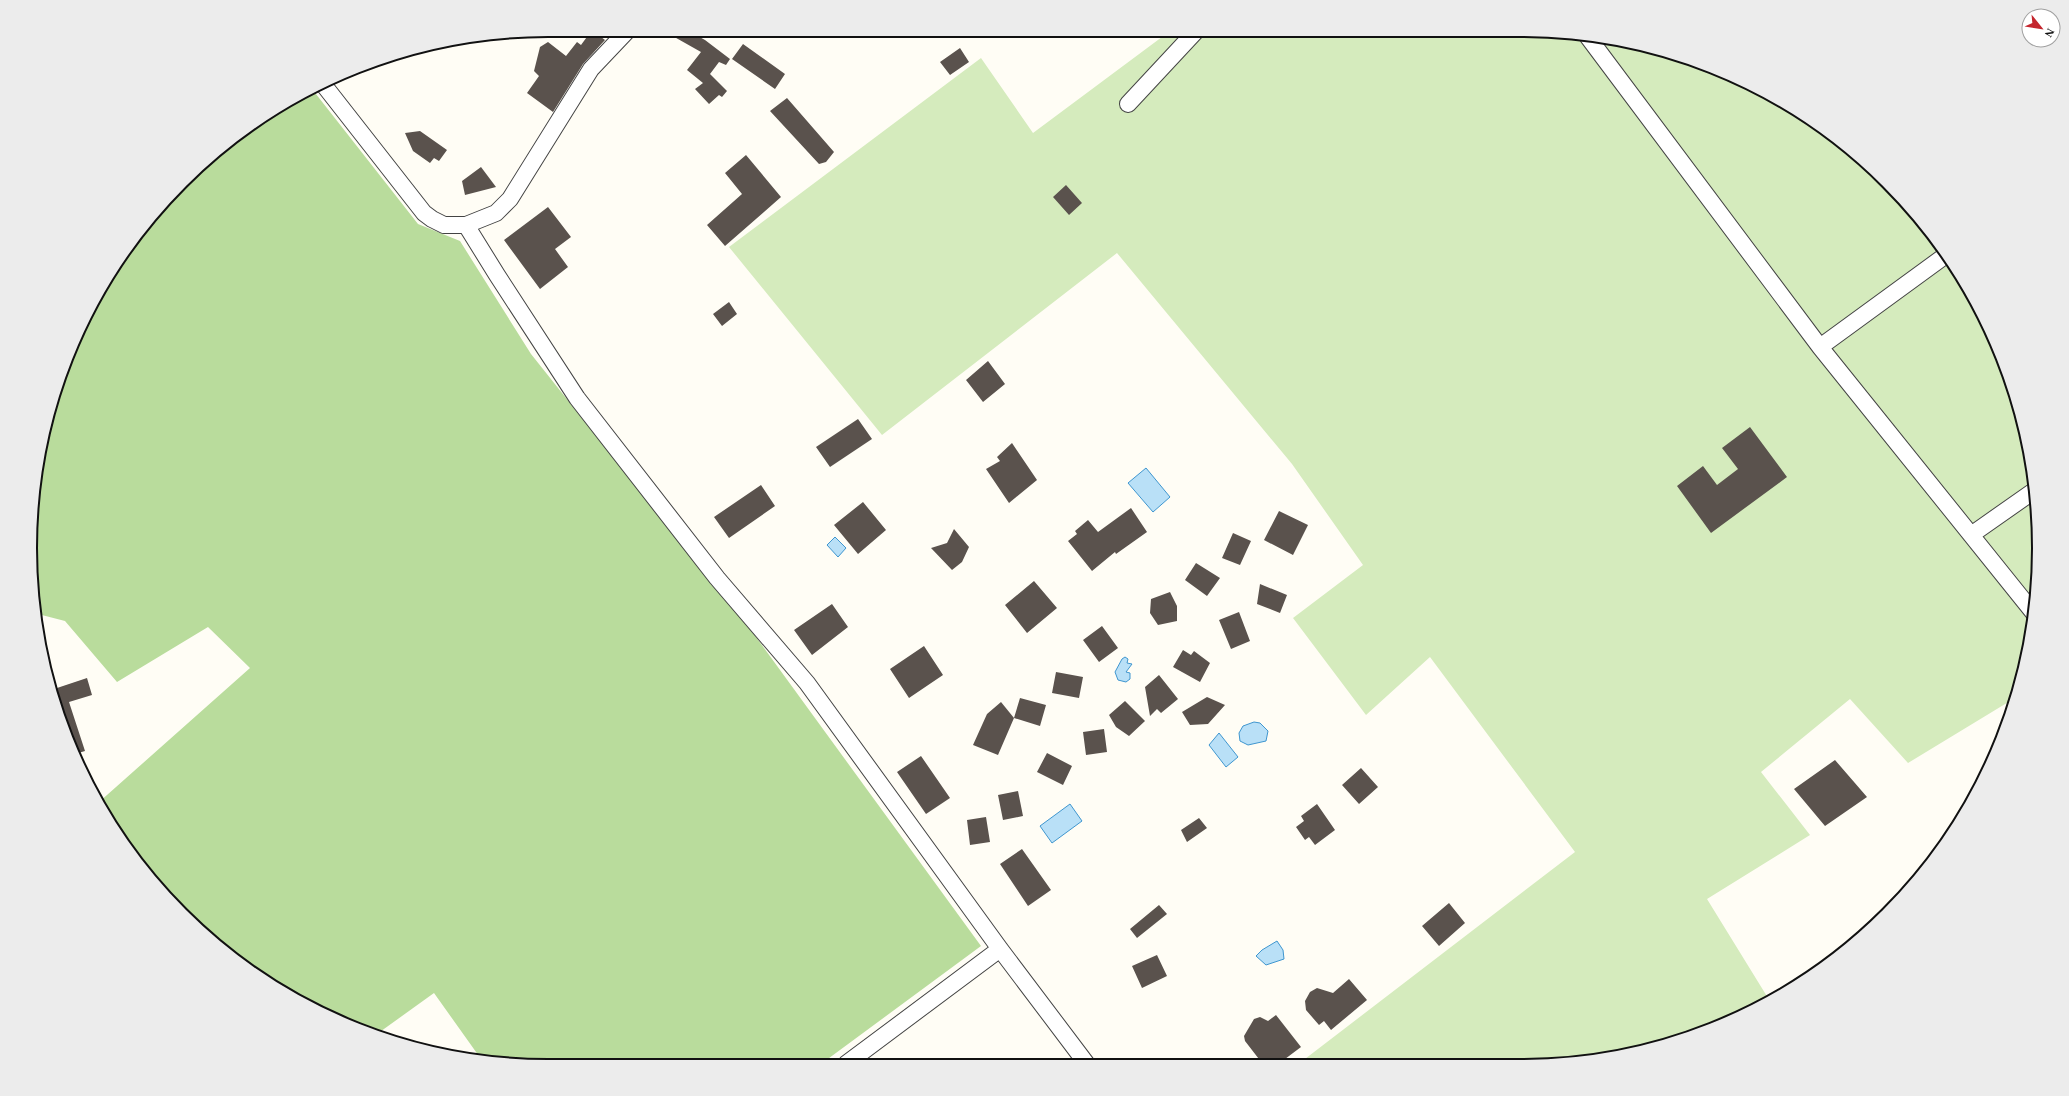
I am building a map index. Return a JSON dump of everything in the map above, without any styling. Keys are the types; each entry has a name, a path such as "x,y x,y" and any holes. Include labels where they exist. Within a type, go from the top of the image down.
{"street":[{"path":"326,88 424,212 432,219 444,225 466,225 496,213 510,199 591,69 621,37"},
{"path":"1128,104 1190,37"},
{"path":"1591,42 1820,347 2029,607"},
{"path":"466,225 577,398 717,578 806,683 1000,949 1083,1059"},
{"path":"1820,347 1942,259"},
{"path":"1971,535 2029,494"},
{"path":"853,1059 1000,949"}],"green space":[{"path":"1162,37 1521,37 1588,41 1653,54 1685,64 1717,76 1777,105 1805,123 1858,164 1905,211 1946,264 1964,293 1993,352 2015,416 2028,481 2031,515 2032,548 2028,615 2015,680 2008,702 1908,763 1850,699 1761,772 1810,835 1707,899 1767,996 1717,1020 1685,1032 1653,1042 1588,1055 1521,1059 1305,1059 1575,852 1430,657 1366,715 1293,618 1363,565 1292,464 1117,253 882,435 729,247 981,58 1033,133"},
{"path":"315,93 418,224 460,241 531,354 753,633 981,946 828,1059 548,1059 481,1055 478,1054 434,993 381,1031 352,1020 292,991 264,973 211,932 164,885 123,832 103,799 250,668 208,627 117,682 65,621 41,615 37,548 38,515 41,481 54,416 76,352 90,322 105,292 123,264 164,211 187,187 211,164 264,123 292,105"}],"water":[{"path":"1146,468 1170,497 1153,512 1128,483"},
{"path":"835,537 846,548 838,557 827,545"},
{"path":"1125,657 1128,659 1127,663 1132,664 1126,672 1130,673 1130,679 1126,682 1118,680 1115,672 1122,659"},
{"path":"1254,722 1260,723 1268,731 1266,741 1248,745 1240,741 1239,733 1243,726"},
{"path":"1219,733 1238,757 1226,767 1209,745"},
{"path":"1070,804 1082,821 1052,843 1040,826"},
{"path":"1277,941 1283,950 1284,959 1266,965 1256,956 1262,950"}],"building":[{"path":"587,37 601,37 605,40 583,64 553,112 527,93 539,76 534,71 540,47 548,42 566,56 577,42 581,45"},
{"path":"674,37 700,37 730,59 726,65 719,62 710,74 727,91 722,97 719,95 709,104 695,89 703,83 687,70 701,52"},
{"path":"743,44 785,74 775,89 732,59"},
{"path":"960,48 969,62 950,75 940,62"},
{"path":"787,98 834,152 826,162 819,164 770,111"},
{"path":"420,131 447,150 439,161 434,158 430,163 413,151 405,133"},
{"path":"746,155 781,197 725,246 707,225 742,194 725,173"},
{"path":"481,167 496,187 465,195 462,181"},
{"path":"1066,185 1082,203 1069,215 1053,197"},
{"path":"548,207 571,237 555,249 568,267 540,289 504,240"},
{"path":"729,302 737,314 722,326 713,314"},
{"path":"988,361 1005,384 983,402 966,380"},
{"path":"858,419 872,439 830,467 816,447"},
{"path":"1750,427 1787,477 1711,533 1677,486 1703,466 1717,485 1738,469 1722,448"},
{"path":"1012,443 1037,480 1009,503 986,469 1000,461 997,457"},
{"path":"761,485 775,506 729,538 714,517"},
{"path":"863,502 886,530 858,554 834,525"},
{"path":"1131,508 1147,532 1116,554 1115,552 1092,571 1068,541 1077,534 1075,531 1088,520 1098,532"},
{"path":"1279,511 1308,525 1293,555 1264,540"},
{"path":"954,529 969,547 962,562 952,570 931,548 947,543"},
{"path":"1233,533 1251,541 1240,565 1222,558"},
{"path":"1196,563 1220,578 1207,596 1185,580"},
{"path":"1034,581 1057,608 1027,633 1005,605"},
{"path":"1260,584 1287,595 1280,613 1257,604"},
{"path":"1170,592 1177,606 1177,621 1158,625 1150,613 1151,599"},
{"path":"832,604 848,627 812,655 794,630"},
{"path":"1239,612 1250,641 1231,649 1219,620"},
{"path":"1102,626 1118,648 1099,662 1083,640"},
{"path":"924,646 943,675 909,698 890,669"},
{"path":"1183,650 1191,655 1194,651 1210,663 1200,682 1173,667"},
{"path":"1056,672 1083,677 1079,698 1052,693"},
{"path":"1159,675 1178,699 1161,713 1157,709 1150,716 1145,687"},
{"path":"87,678 92,695 69,702 85,751 80,753 76,744 57,688"},
{"path":"1207,697 1225,705 1208,724 1190,725 1182,712"},
{"path":"1020,698 1046,705 1040,726 1014,718"},
{"path":"1125,701 1145,721 1129,736 1116,727 1109,715"},
{"path":"1001,702 1014,718 998,755 973,745 987,714"},
{"path":"1104,729 1107,752 1086,755 1083,732"},
{"path":"1047,753 1072,766 1063,785 1037,772"},
{"path":"921,756 950,798 926,814 897,772"},
{"path":"1835,760 1867,797 1825,826 1794,789"},
{"path":"1361,768 1378,787 1359,804 1342,785"},
{"path":"1018,791 1023,816 1003,820 998,795"},
{"path":"1317,804 1335,830 1315,845 1309,837 1305,840 1296,827 1304,821 1301,816"},
{"path":"986,817 990,842 970,845 967,820"},
{"path":"1199,818 1207,828 1187,842 1181,830"},
{"path":"1022,849 1051,890 1028,906 1000,864"},
{"path":"1449,903 1465,923 1439,946 1422,926"},
{"path":"1159,905 1167,914 1137,938 1130,929"},
{"path":"1157,955 1167,976 1142,988 1132,966"},
{"path":"1349,979 1367,1000 1331,1030 1324,1021 1319,1025 1306,1010 1305,1001 1310,992 1317,988 1333,993"},
{"path":"1276,1015 1301,1047 1285,1059 1259,1059 1245,1041 1244,1036 1254,1019 1260,1017 1268,1021"}]}
